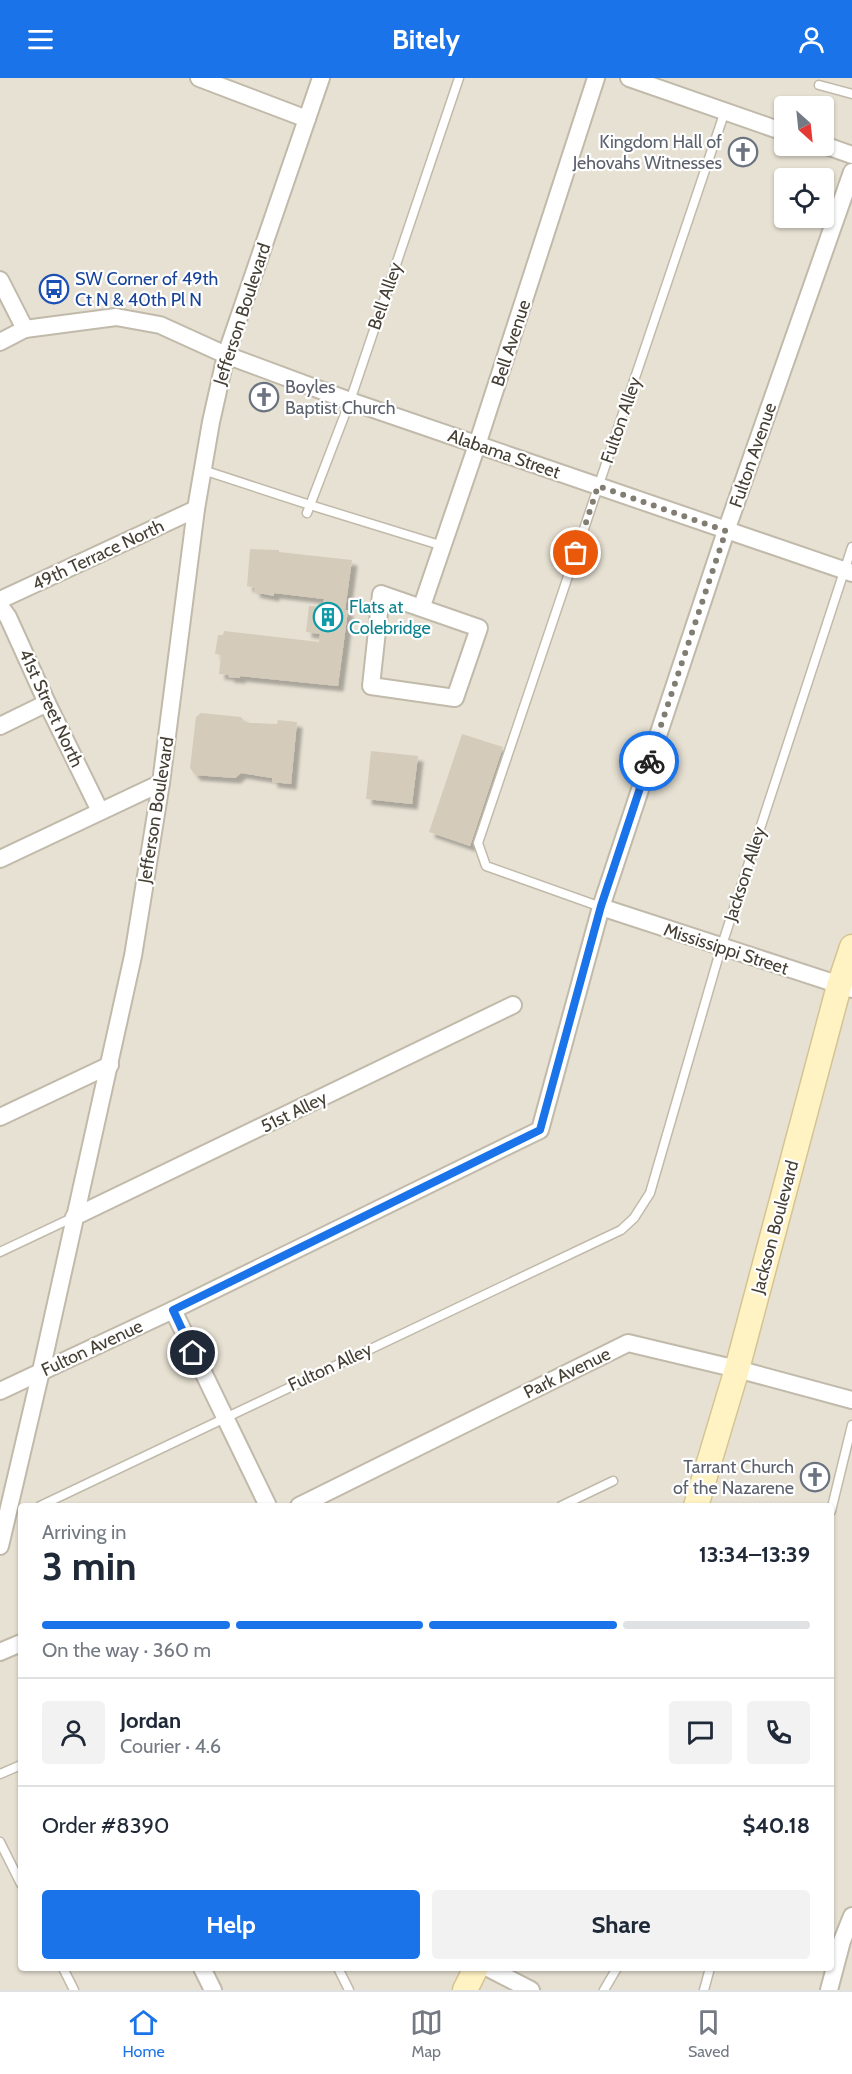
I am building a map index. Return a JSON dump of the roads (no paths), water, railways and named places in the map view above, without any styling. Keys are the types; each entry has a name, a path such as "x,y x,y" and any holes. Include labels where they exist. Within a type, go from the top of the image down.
{"street":[{"path":"199,78 307,118"},
{"name":"Jefferson Boulevard","path":"0,1546 42,1371 133,956 161,783 196,509 211,422 226,355 321,78"},
{"name":"Bell Avenue","path":"422,606 477,446 596,78"},
{"path":"629,78 774,128"},
{"path":"676,94 681,78"},
{"path":"834,148 851,152"},
{"name":"Fulton Avenue","path":"0,1391 173,1310 540,1130 601,906 726,531 852,172"},
{"path":"0,280 25,329"},
{"name":"Alabama Street","path":"0,342 25,329 116,317 160,325 226,355 350,401 848,571"},
{"name":"49th Terrace North","path":"0,600 196,509"},
{"path":"381,594 422,606 479,628 455,698 371,686 381,594"},
{"name":"41st Street North","path":"0,606 8,617 100,811"},
{"path":"0,726 47,703"},
{"path":"0,859 161,783"},
{"name":"Mississippi Street","path":"601,906 846,988"},
{"name":"Jackson Boulevard","path":"697,1503 846,988 852,947"},
{"name":"51st Alley","path":"74,1217 513,1005"},
{"path":"0,1117 110,1065"},
{"path":"173,1310 267,1503"},
{"name":"Park Avenue","path":"305,1503 628,1343 852,1400"},
{"path":"0,1652 18,1644"},
{"path":"834,1969 852,1916"},
{"path":"204,1971 213,1990"},
{"path":"465,1990 474,1971"},
{"path":"494,1971 531,1990"},
{"path":"828,1990 833,1971"}],"lane":[{"name":"Bell Alley","path":"309,509 350,401 459,78"},
{"path":"819,86 852,94"},
{"name":"Fulton Alley","path":"601,906 486,866 478,843 725,111"},
{"path":"203,470 309,509 443,546"},
{"name":"Jackson Alley","path":"621,1230 634,1218 650,1193 721,948 848,571 852,547"},
{"path":"0,1252 74,1217"},
{"name":"Fulton Alley","path":"46,1503 621,1230"},
{"path":"833,1503 852,1425"},
{"path":"567,1503 613,1481"},
{"path":"0,1774 18,1766"},
{"path":"0,1842 18,1878"},
{"path":"64,1971 74,1990"},
{"path":"340,1971 349,1990"},
{"path":"604,1990 615,1971"},
{"path":"704,1990 709,1971"}],"place":[{"name":"Kingdom Hall of Jehovahs Witnesses","path":"743,152"},
{"name":"SW Corner of 49th Ct N & 40th Pl N","path":"54,289"},
{"name":"Boyles Baptist Church","path":"264,397"},
{"name":"Flats at Colebridge","path":"328,617"},
{"name":"Tarrant Church of the Nazarene","path":"815,1477"}]}
